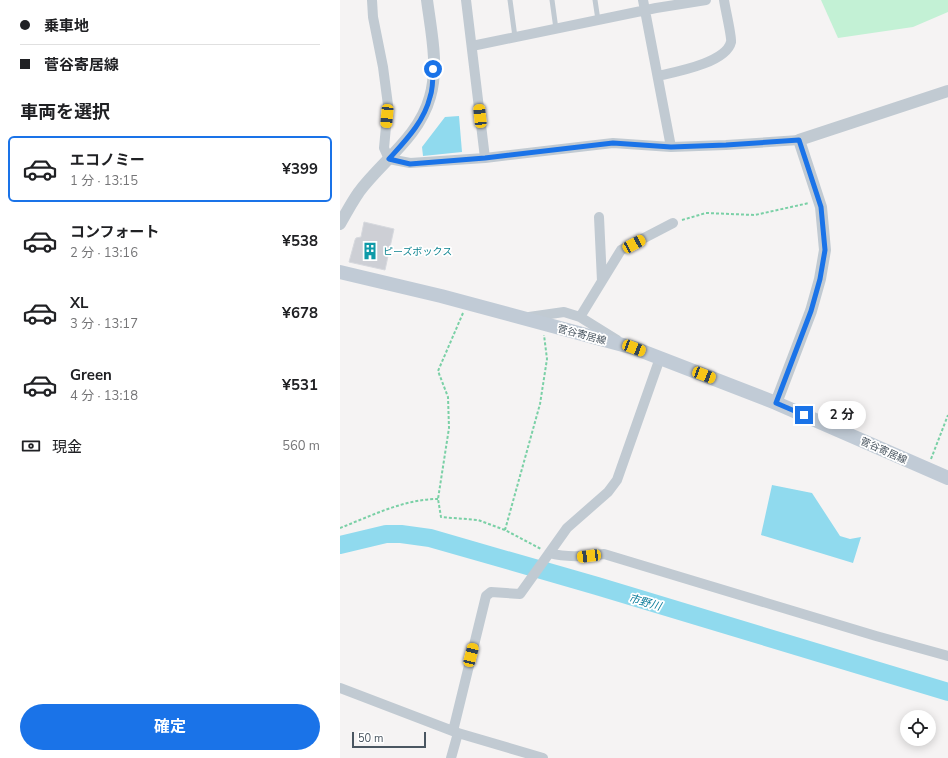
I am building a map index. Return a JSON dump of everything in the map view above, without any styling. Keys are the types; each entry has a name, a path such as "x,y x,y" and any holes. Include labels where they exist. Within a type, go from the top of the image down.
{"main road":[{"name":"菅谷寄居線","path":"340,272 468,303 627,346 776,403 948,478"}],"street":[{"path":"372,0 373,17 383,67 388,105 384,148 389,159"},
{"path":"340,224 360,192 417,126 426,110 430,96 434,57 427,0"},
{"path":"466,0 485,158"},
{"path":"643,0 671,147"},
{"path":"472,46 598,20 706,0"},
{"path":"658,76 697,66 721,55 728,49 731,42 724,0"},
{"path":"389,159 410,164 485,158 613,143 671,147 799,140 948,91"},
{"path":"776,403 811,311 820,279 825,250 821,207 799,140"},
{"path":"599,216 602,281"},
{"path":"580,317 621,250 673,223"},
{"path":"524,318 564,312 580,317 627,346"},
{"path":"451,758 486,596 491,592 520,594 567,528 608,492 617,480 660,358"},
{"path":"547,556 574,557 604,554 876,636 948,656"},
{"path":"340,688 456,732 543,758"}],"lane":[{"path":"510,0 515,37"},
{"path":"552,0 556,29"},
{"path":"595,0 598,20"}],"path":[{"path":"673,223 706,213 755,215 819,201"},
{"path":"468,303 438,371 448,397 449,428 438,499 442,517 478,520 504,530 547,556"},
{"path":"504,530 540,404 547,359 542,323"},
{"path":"927,469 948,415"},
{"path":"340,528 396,506 424,499 438,499"}],"green space":[{"path":"821,0 948,0 948,12 913,27 838,38"}],"water":[{"path":"459,116 462,152 423,156 422,147 445,117"},
{"path":"772,485 812,493 840,536 850,539 861,537 853,563 761,535"}],"building":[{"name":"ピーズボックス","path":"364,222 394,229 385,270 349,262 355,240 356,238 361,237"}],"waterway":[{"name":"市野川","path":"340,545 386,534 401,534 430,538 597,586 948,692"}],"place":[{"name":"ピーズボックス","path":"370,251"}],"route":[{"path":"433,69 430,96 426,110 417,126 389,159 410,164 485,158 613,143 671,147 799,140 821,207 825,250 820,279 811,311 776,403 804,415"}]}
